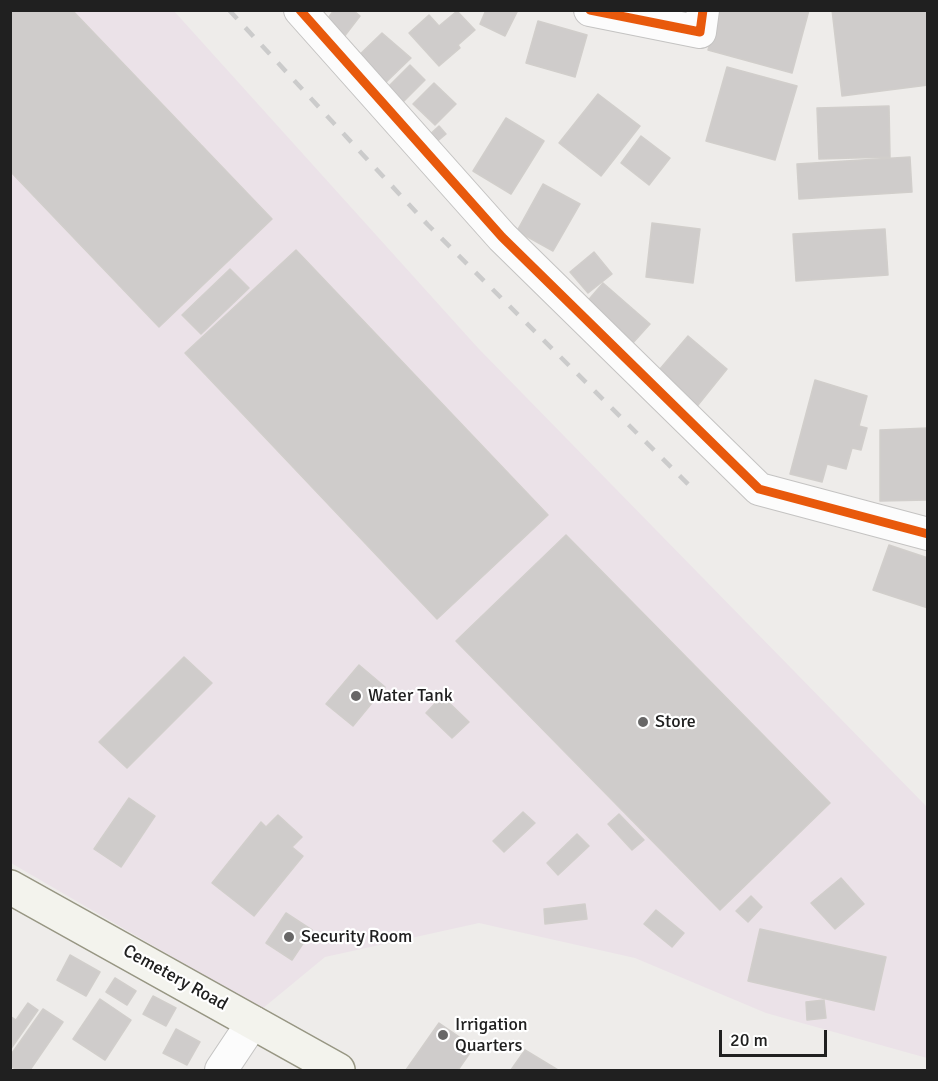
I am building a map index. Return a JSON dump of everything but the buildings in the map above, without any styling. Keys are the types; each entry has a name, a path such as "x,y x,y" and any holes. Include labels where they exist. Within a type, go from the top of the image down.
{"main road":[{"name":"Cemetery Road","path":"10,887 338,1071"}],"street":[{"path":"300,10 502,237 759,489 927,534"},
{"path":"590,10 700,32 704,10"},
{"path":"221,1071 253,1022"}],"shaded area":[{"path":"11,11 174,11 478,348 927,807 927,1058 766,1013 635,958 479,923 325,957 262,1009 11,863"}],"railway":[{"path":"229,10 428,225 691,487"}],"cycle path":[{"path":"300,10 502,237 759,489 928,534"},
{"path":"590,10 700,32 703,10"}],"place":[{"name":"Water Tank","path":"356,696"},
{"name":"Store","path":"643,722"},
{"name":"Security Room","path":"289,937"},
{"name":"Irrigation Quarters","path":"443,1035"}]}
